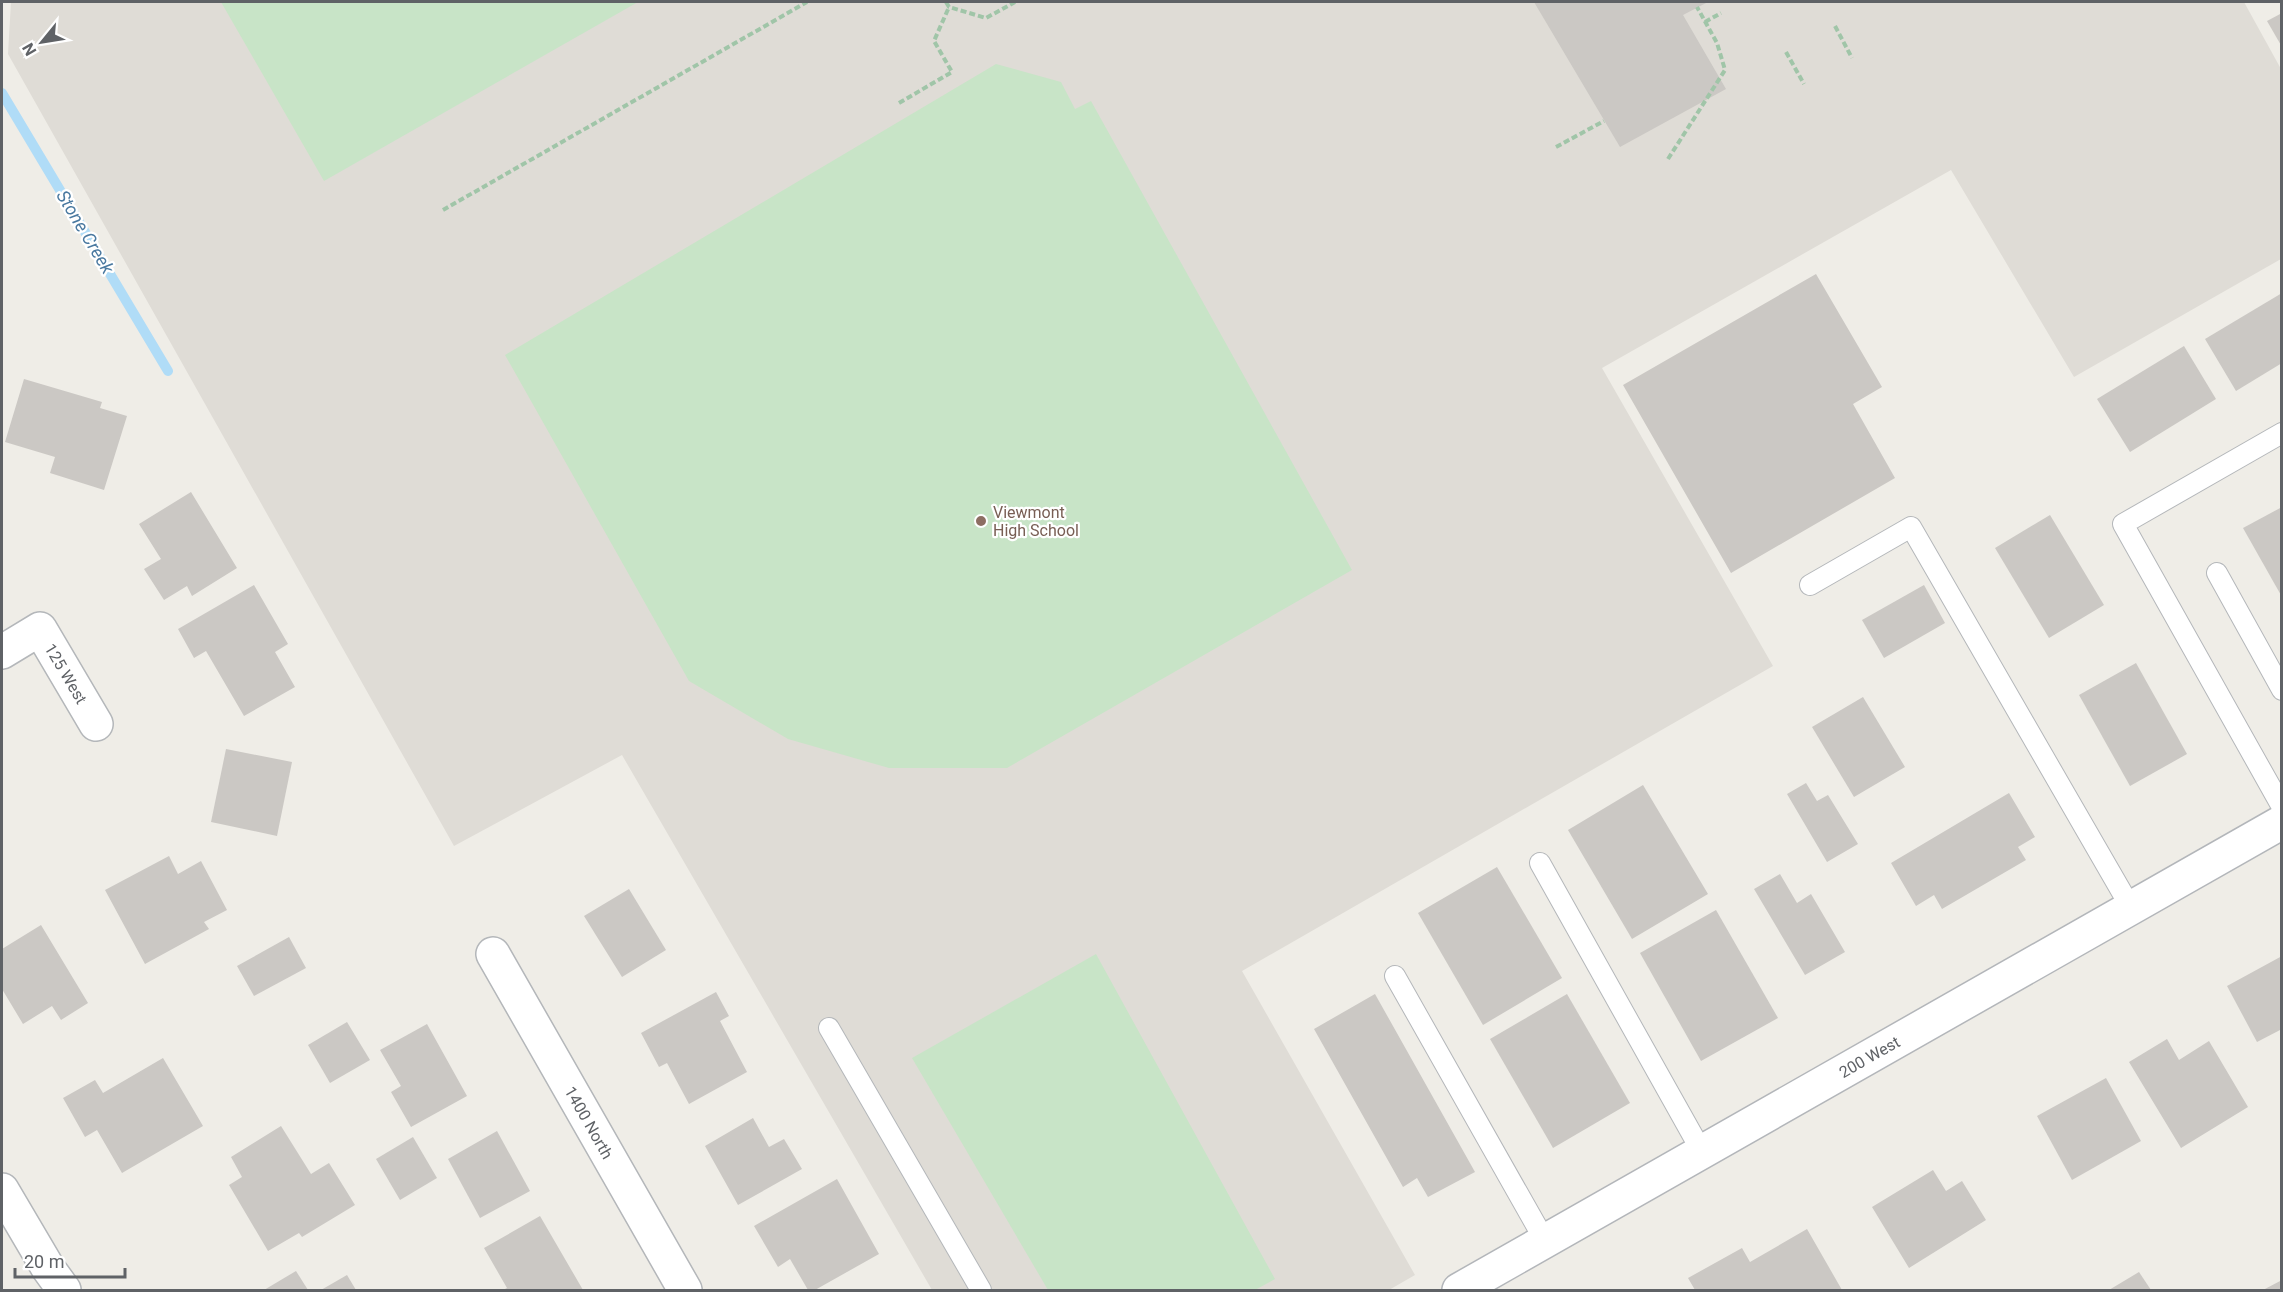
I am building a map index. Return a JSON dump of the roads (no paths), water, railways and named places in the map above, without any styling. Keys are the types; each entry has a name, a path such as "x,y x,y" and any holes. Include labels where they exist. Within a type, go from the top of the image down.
{"main road":[{"name":"125 West","path":"2,652 40,629 96,724"},
{"name":"200 West","path":"1459,1290 2282,822"},
{"name":"1400 North","path":"493,954 685,1290"},
{"path":"2,1190 48,1268 64,1290"}],"lane":[{"path":"2282,433 2123,524 2282,807"},
{"path":"1810,585 1911,527 2131,908"},
{"path":"2217,573 2282,690"},
{"path":"1540,863 1702,1152"},
{"path":"1395,976 1545,1241"},
{"path":"829,1028 981,1290"}],"waterway":[{"name":"Stone Creek","path":"2,93 168,371"}],"place":[{"name":"Viewmont High School","path":"981,521"}]}
